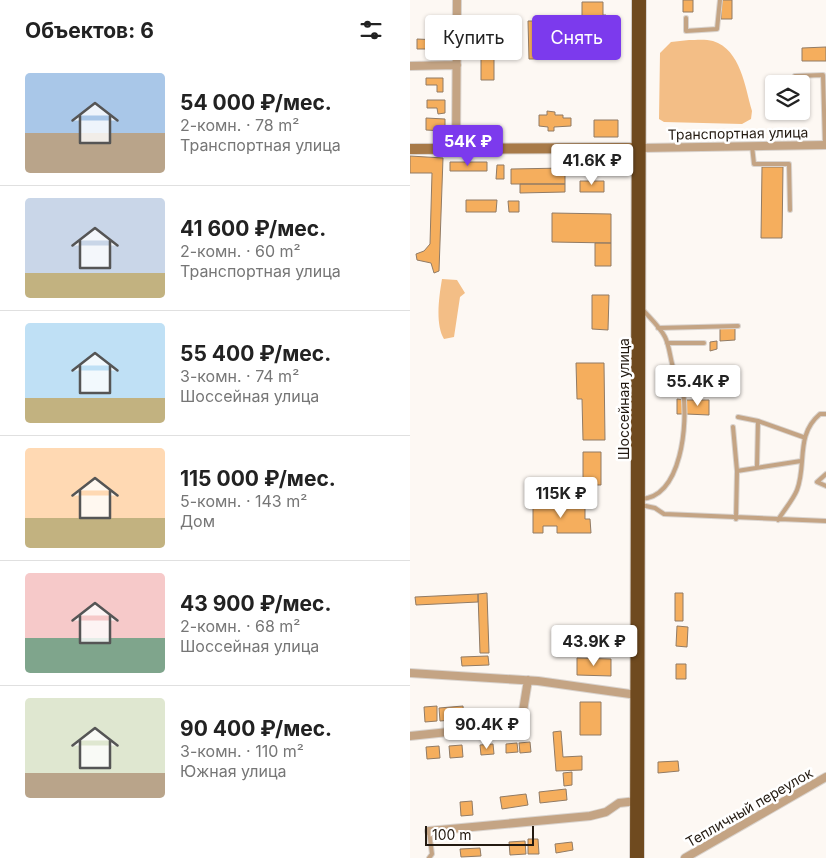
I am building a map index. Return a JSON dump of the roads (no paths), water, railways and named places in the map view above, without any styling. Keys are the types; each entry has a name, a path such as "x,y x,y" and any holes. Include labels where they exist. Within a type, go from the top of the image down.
{"highway":[{"name":"Шоссейная улица","path":"637,858 640,306 639,0"}],"street":[{"path":"456,149 457,0"},
{"path":"410,66 457,65"},
{"name":"Транспортная улица","path":"410,149 825,145"},
{"path":"410,673 528,680 638,695"},
{"path":"410,736 515,725 522,717 528,680"},
{"name":"Тепличный переулок","path":"685,858 826,777"},
{"path":"429,831 590,816 606,812 619,803 637,802"}],"lane":[{"path":"686,18 686,31 717,28 720,0"},
{"path":"810,76 823,76 825,145"},
{"path":"752,146 754,164 789,164 790,210"},
{"path":"638,502 651,498 666,488 678,462 684,429 683,390 674,371 667,343 658,328 640,306"},
{"path":"658,328 738,326"},
{"path":"667,343 704,343"},
{"path":"778,520 797,490 804,437 813,420 820,414 826,414"},
{"path":"738,417 758,421 804,437"},
{"path":"757,466 758,421"},
{"path":"734,427 737,471 736,519"},
{"path":"737,471 757,466 801,461"},
{"path":"826,474 818,482 826,486"},
{"path":"638,502 655,508 664,514 736,519 826,521"},
{"path":"429,831 432,854 429,858"}]}
